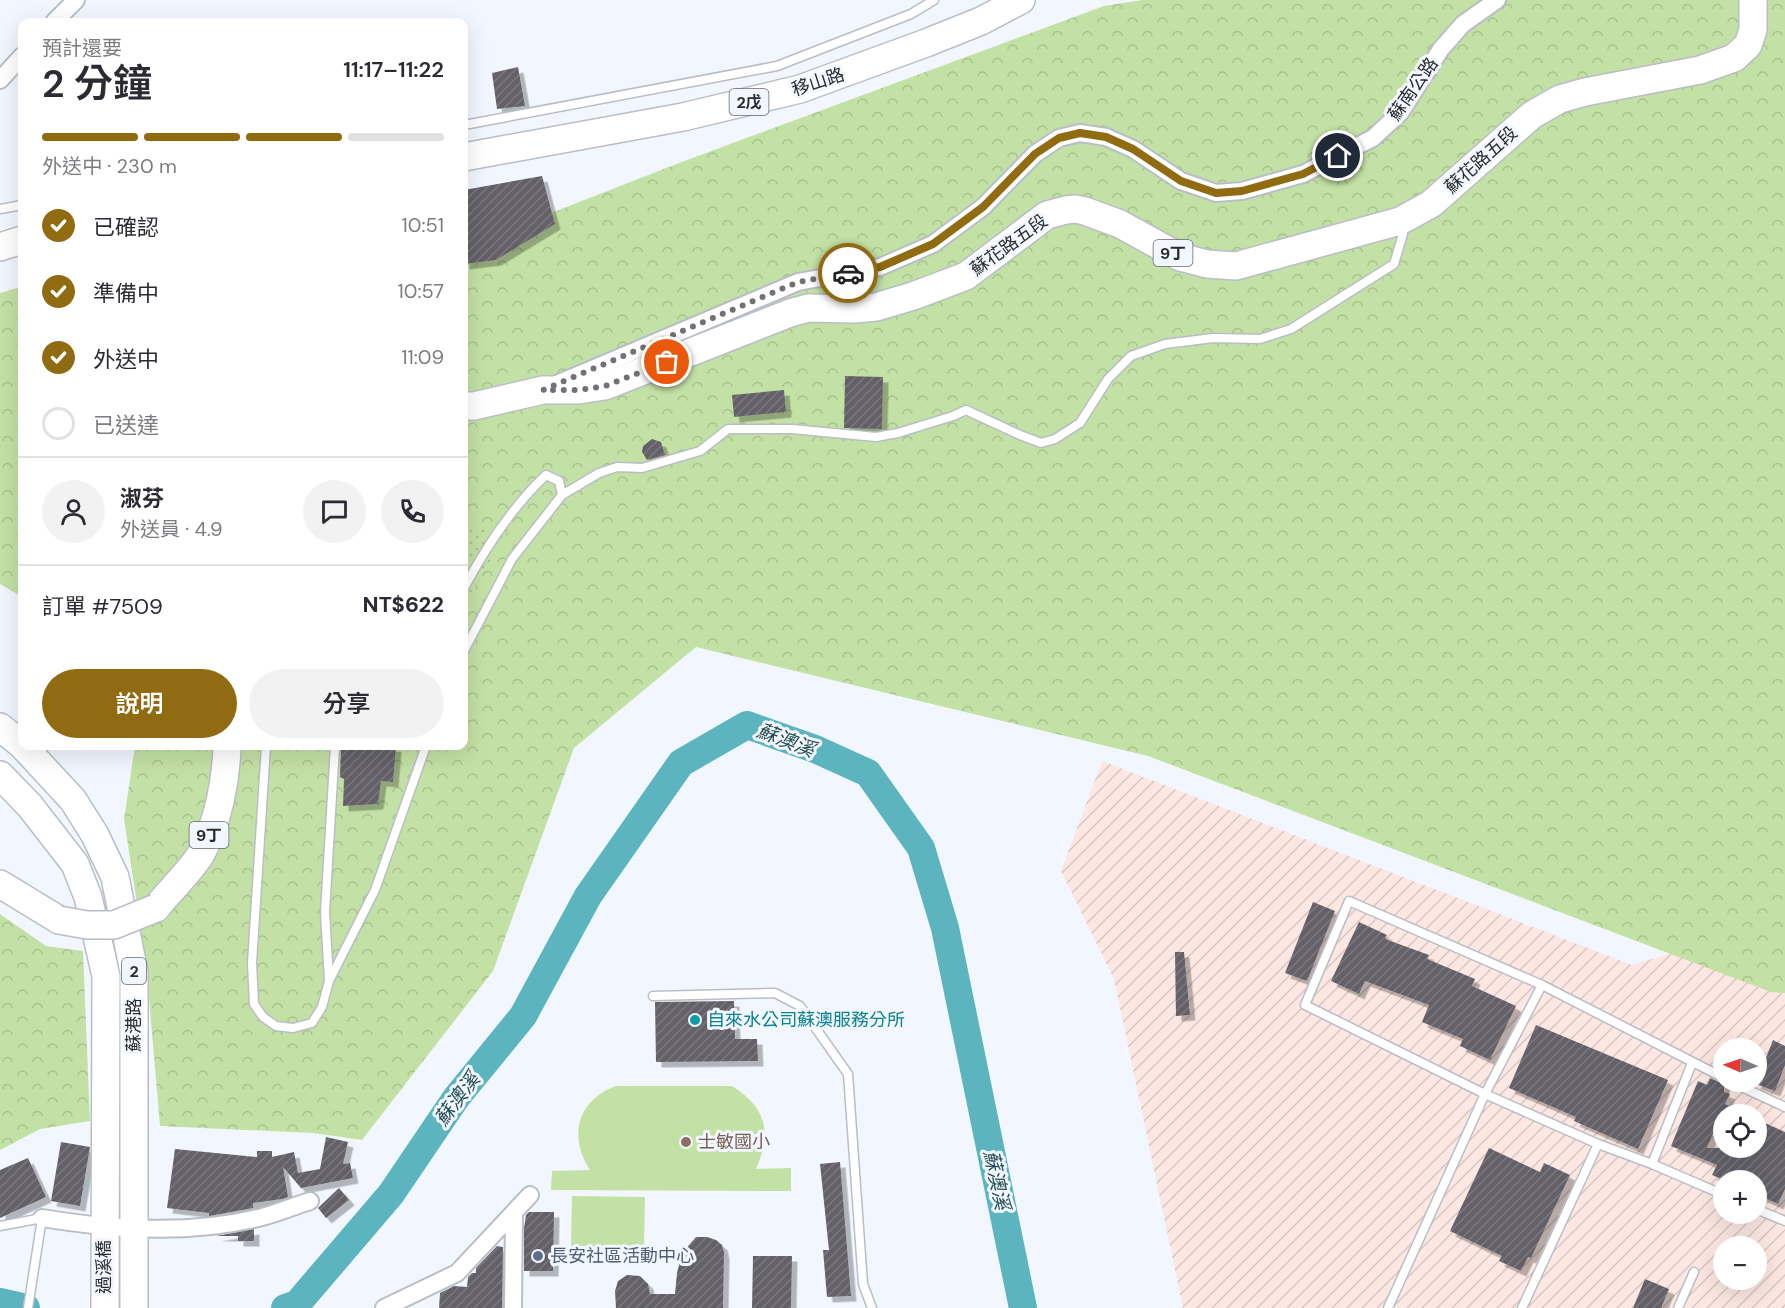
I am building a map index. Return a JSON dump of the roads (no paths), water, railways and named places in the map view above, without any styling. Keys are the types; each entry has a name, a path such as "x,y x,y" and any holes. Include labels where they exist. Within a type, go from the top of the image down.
{"main road":[{"name":"移山路","path":"468,156 683,117 800,89 981,21 1021,0"},
{"name":"蘇花路五段","path":"468,406 543,390 579,390 605,386 808,308 876,307 913,296 966,276 1047,215 1066,210 1085,211 1120,224 1180,257 1207,264 1236,266 1400,221 1431,204 1532,115 1560,99 1700,70 1734,58 1748,45 1753,30 1753,0"},
{"path":"0,247 18,241"},
{"name":"蘇港路","path":"0,727 18,741"},
{"name":"蘇港路","path":"28,750 73,800 95,835 115,877 134,972 133,1229"},
{"name":"9丁","path":"0,884 59,920 87,925 114,925 156,908 200,856 215,820 227,764 227,750"},
{"name":"蘇港路","path":"0,775 54,834 75,864 88,897 106,976 104,1227"},
{"name":"過溪橋","path":"104,1227 105,1308"},
{"name":"過溪橋","path":"133,1229 134,1308"}],"street":[{"name":"蘇南公路","path":"543,390 798,282 880,267 933,244 983,207 1035,154 1059,138 1080,133 1106,137 1133,149 1181,181 1216,193 1242,191 1303,174 1373,138 1400,113 1441,49 1463,24 1497,0"},
{"path":"57,18 68,4"},
{"path":"0,80 18,60"},
{"path":"384,1308 457,1273 530,1195"},
{"path":"42,1218 104,1227 182,1230 262,1217 310,1201"},
{"path":"513,1308 514,1212"}],"lane":[{"path":"468,124 777,66 910,14 934,0"},
{"path":"0,209 18,206"},
{"path":"468,643 512,559 562,495 599,473 617,467 642,468 700,451 728,429 792,429 876,437 898,433 966,410 1041,443 1055,439 1080,423 1108,379 1131,356 1165,344 1213,338 1260,339 1291,329 1385,270 1394,264 1402,234 1400,221"},
{"path":"468,580 477,562 512,513 546,475 559,481 562,495"},
{"path":"266,750 252,963 254,1004 263,1017 276,1026 293,1028 312,1023 322,1007 329,981 375,890 425,750"},
{"path":"329,981 325,912 335,750"},
{"path":"1713,1073 1542,985 1349,901 1305,1005 1485,1094 1598,1144 1713,1190"},
{"path":"1388,1308 1485,1094 1542,985"},
{"path":"653,996 775,993 800,1006 848,1074 863,1284 872,1308"},
{"path":"1652,1164 1692,1063"},
{"path":"1753,1092 1785,1107"},
{"path":"1522,1308 1598,1144"},
{"path":"1767,1214 1785,1221"},
{"path":"0,1226 42,1218 28,1308"},
{"path":"1678,1308 1694,1272"}],"waterway":[{"name":"蘇澳溪","path":"285,1308 297,1304 391,1194 456,1098 523,1016 588,896 681,763 747,725 815,749 868,773 921,848 945,928 1023,1308"},
{"name":"蘇澳溪","path":"0,1302 26,1308"}],"place":[{"name":"自來水公司蘇澳服務分所","path":"695,1020"},
{"name":"士敏國小","path":"686,1142"},
{"name":"長安社區活動中心","path":"538,1256"}]}
